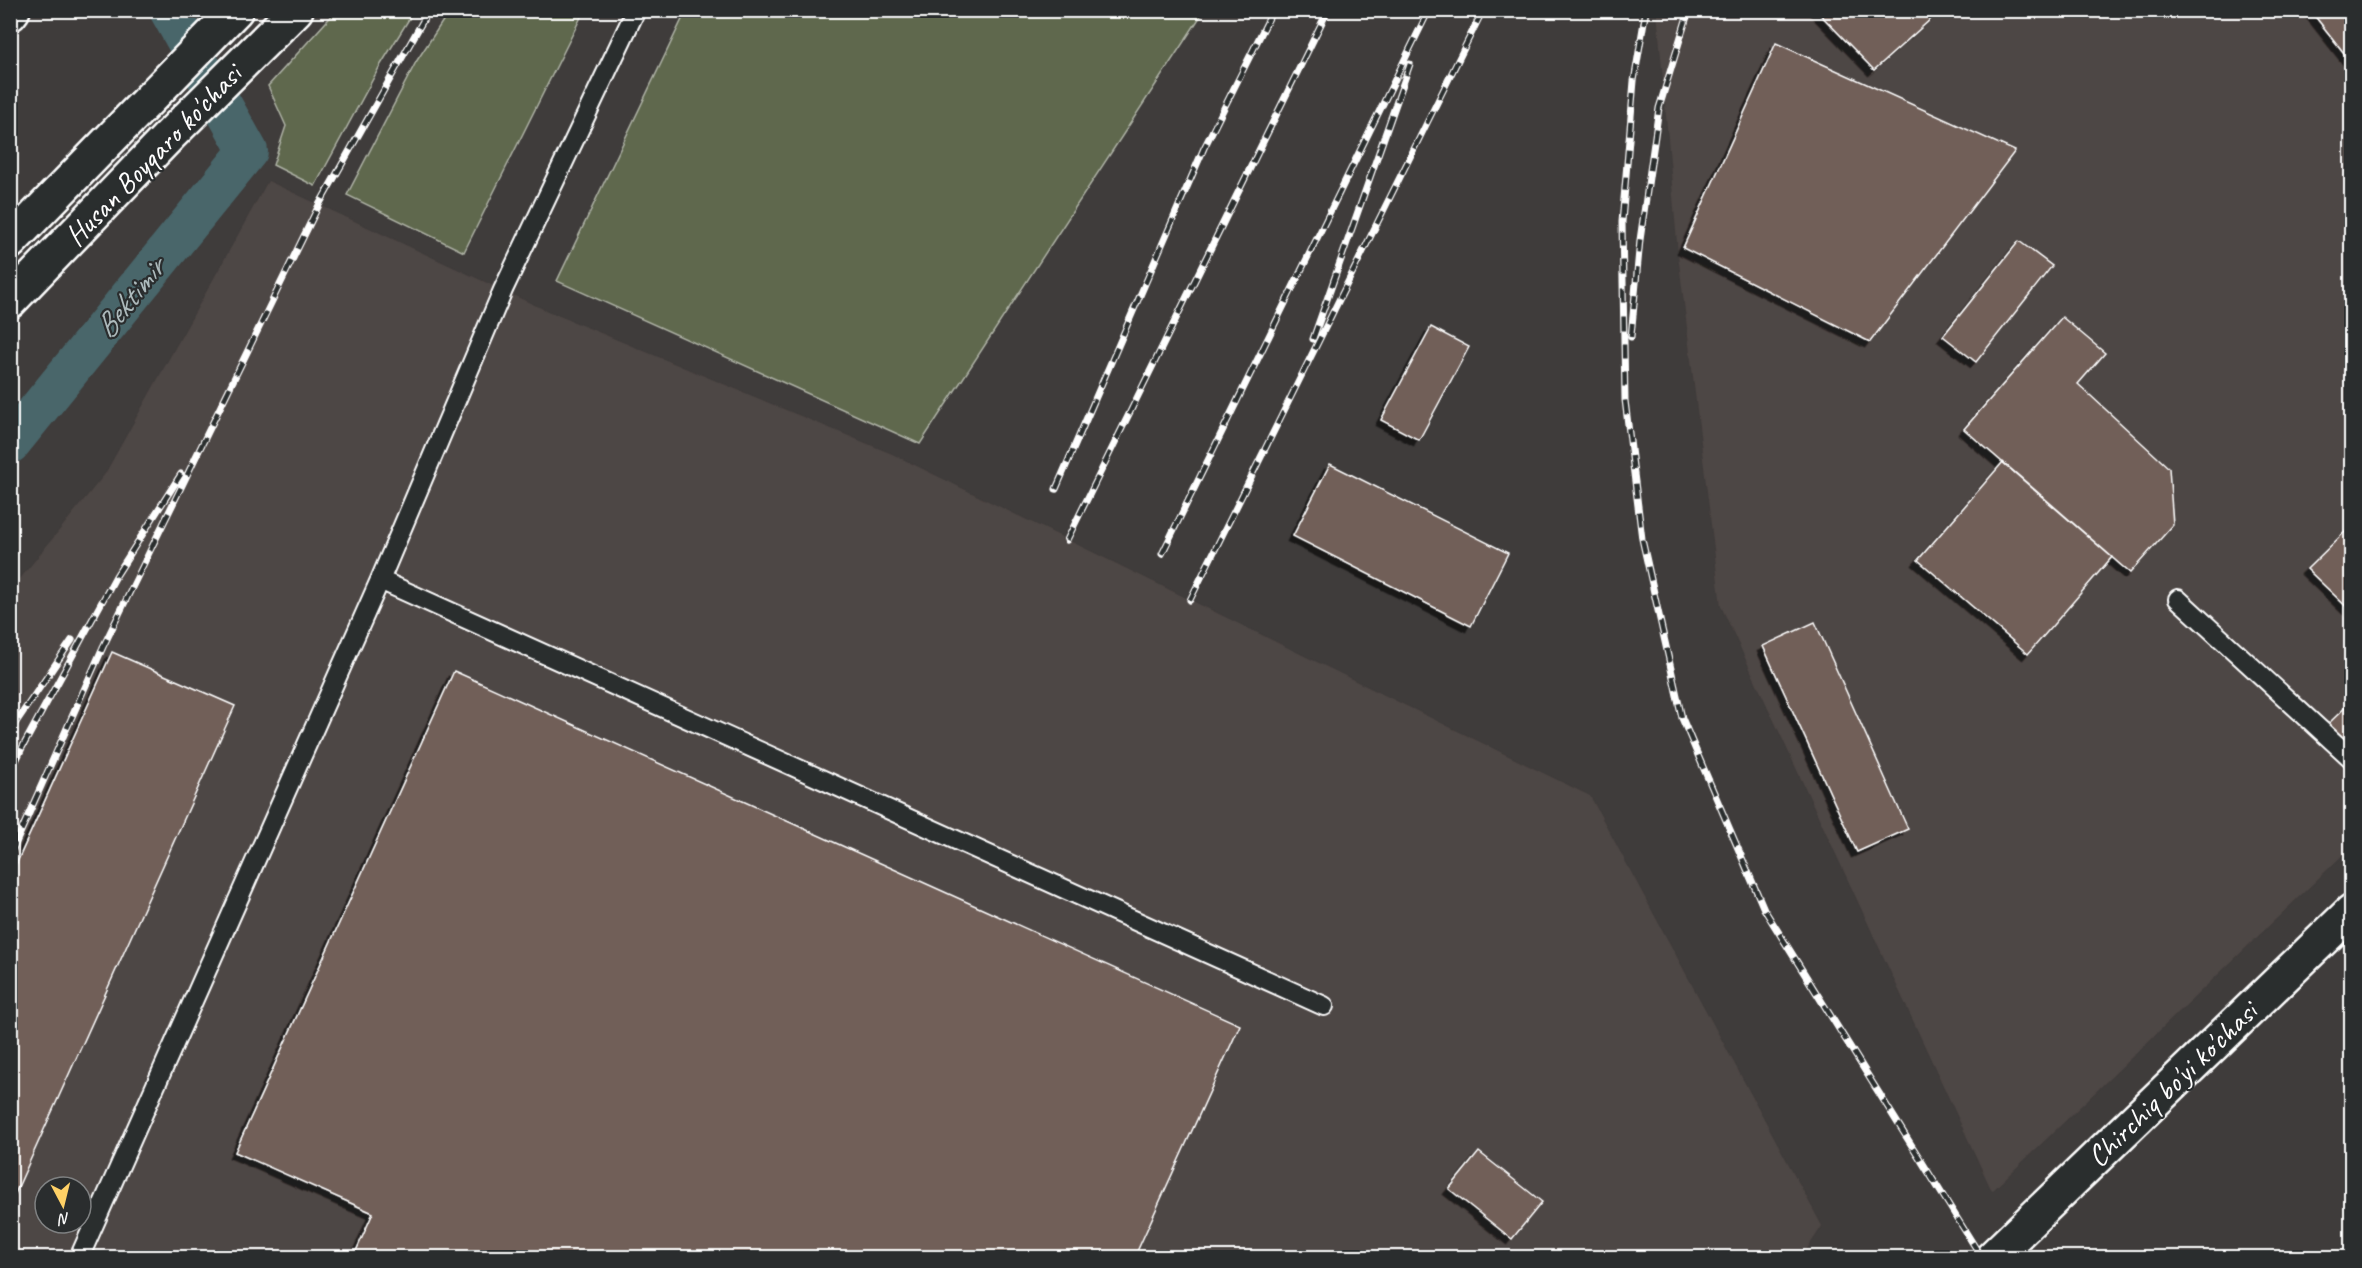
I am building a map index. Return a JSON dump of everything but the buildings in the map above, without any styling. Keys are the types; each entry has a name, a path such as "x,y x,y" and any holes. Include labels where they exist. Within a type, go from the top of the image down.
{"main road":[{"name":"Husan Boyqaro ko'chasi","path":"10,242 236,10"},
{"name":"Husan Boyqaro ko'chasi","path":"10,301 170,135 286,20"},
{"name":"Chirchiq bo'yi ko'chasi","path":"1992,1257 2352,910"}],"lane":[{"path":"79,1257 380,580 503,290 636,10"},
{"path":"380,580 1324,1006"},
{"path":"2178,599 2352,759"}],"shaded area":[{"path":"1657,11 2351,11 2351,847 1992,1191 1721,606 1678,254"},
{"path":"268,181 545,310 892,454 1590,796 1822,1226 1801,1258 11,1258 11,590 105,474"}],"green space":[{"path":"450,10 584,11 464,252 347,195 416,62"},
{"path":"686,10 1204,11 920,444 557,281"},
{"path":"336,11 414,11 380,66 315,186 273,165 286,126 268,86"}],"waterway":[{"name":"Bektimir","path":"10,444 248,151 169,10"}],"railway":[{"path":"10,856 103,647 319,205 429,10"},
{"path":"1056,489 1204,148 1273,10"},
{"path":"1067,540 1328,10"},
{"path":"1162,554 1429,10"},
{"path":"1190,600 1483,10"},
{"path":"1646,10 1634,81 1622,222 1625,400 1642,539 1682,718 1764,909 1982,1258"},
{"path":"1631,337 1640,240 1659,108 1689,10"},
{"path":"1313,339 1410,64"},
{"path":"10,774 116,576 181,474"},
{"path":"10,731 72,640"}]}
